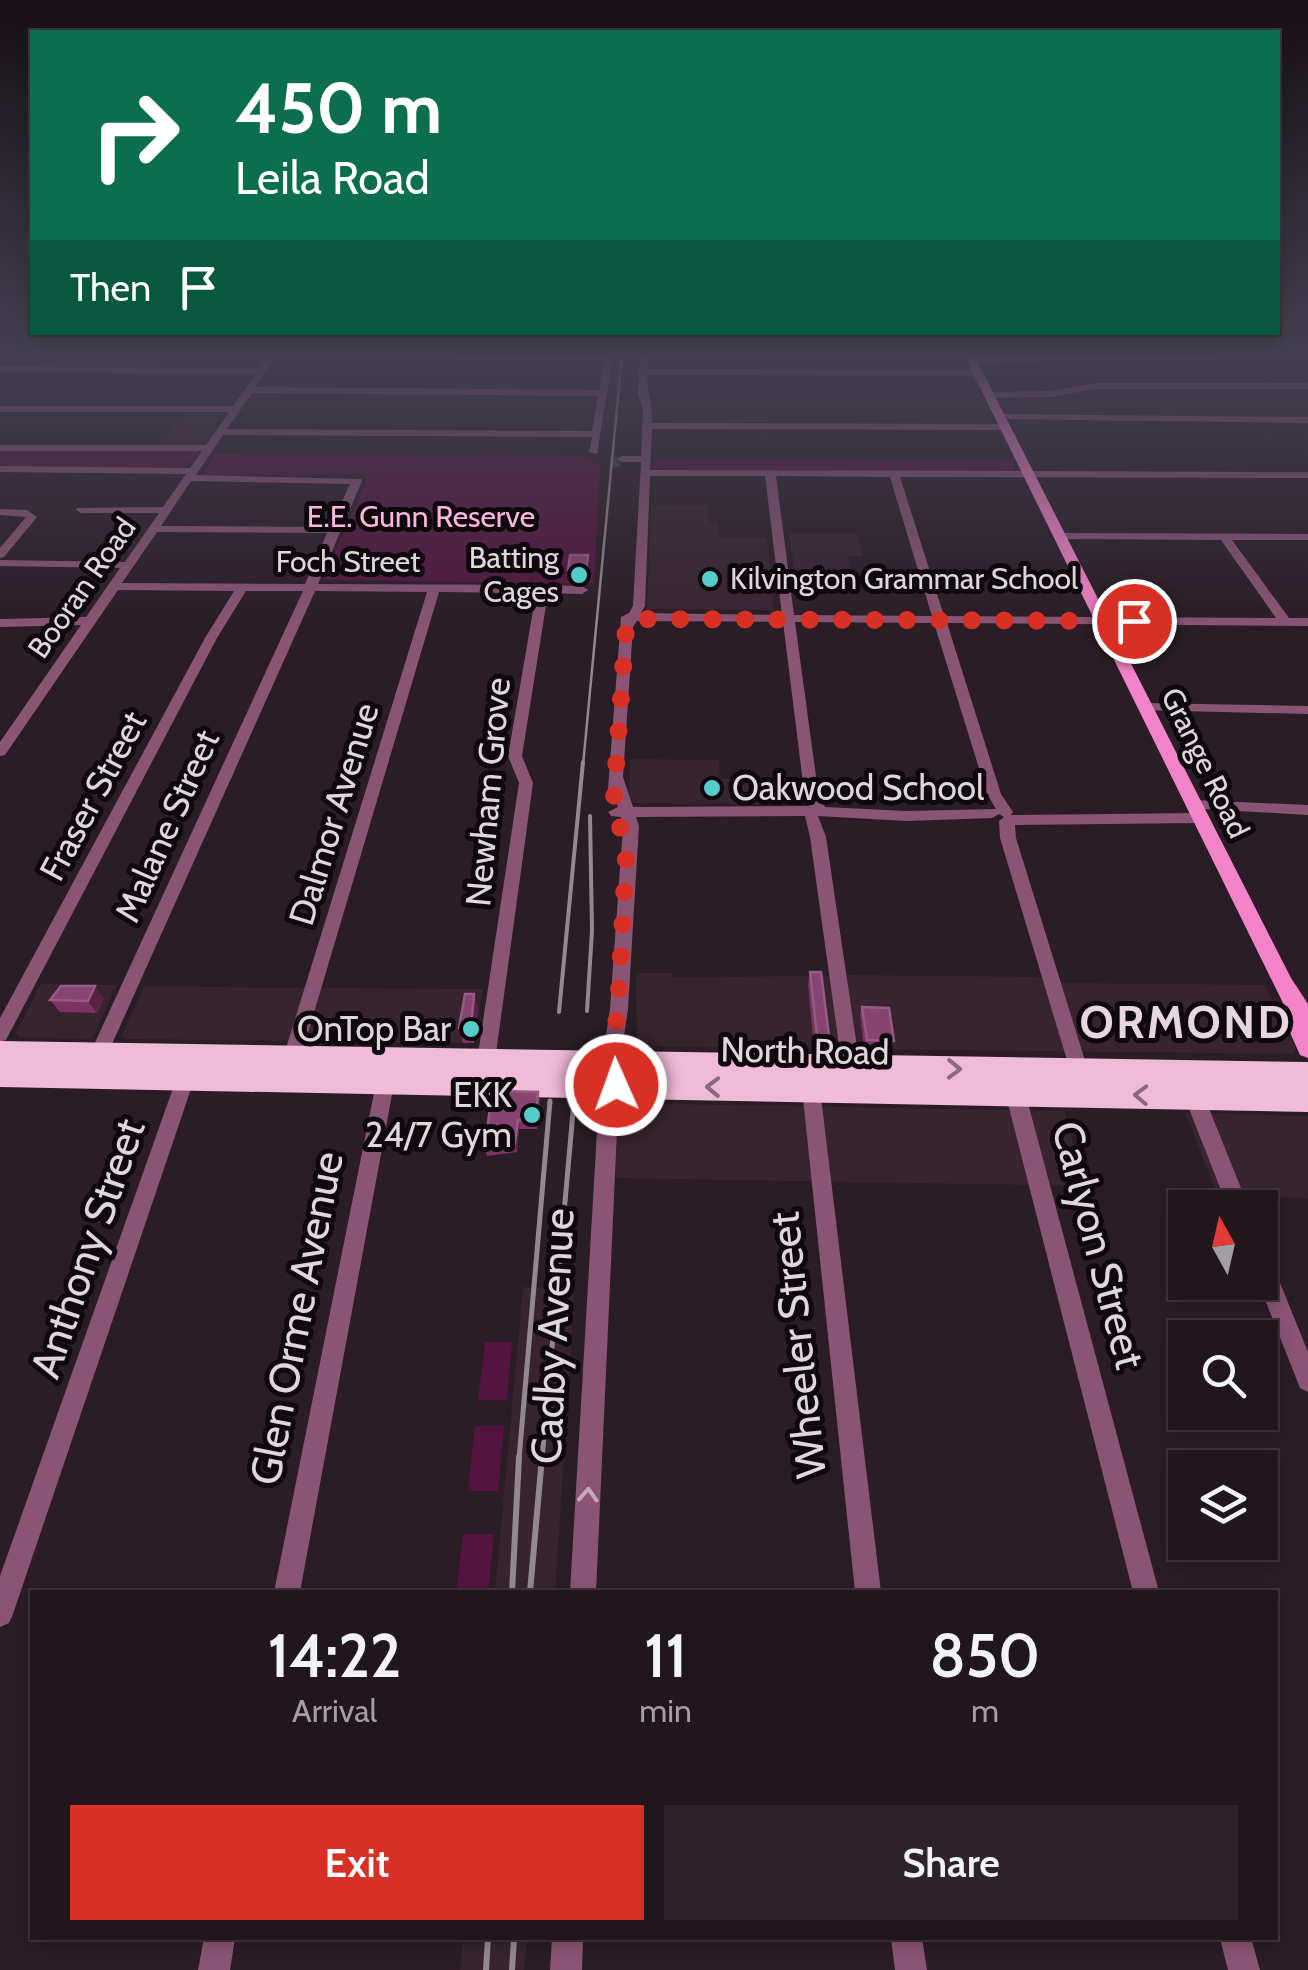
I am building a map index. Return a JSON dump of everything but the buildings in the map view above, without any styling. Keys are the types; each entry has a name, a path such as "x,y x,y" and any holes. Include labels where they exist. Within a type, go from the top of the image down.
{"highway":[{"name":"North Road","path":"0,1053 186,1077 387,1071 1260,1085 1308,1098"},
{"name":"North Road","path":"0,1075 93,1066 292,1058 387,1071 486,1062 811,1089 852,1078 1015,1092 1083,1082 1194,1096 1308,1074"}],"main road":[{"name":"Grange Road","path":"1015,447 1282,983 1308,1048"},
{"name":"Grange Road","path":"1282,983 1308,1023"}],"street":[{"path":"595,447 596,457 666,472 1308,474"},
{"name":"Cadby Avenue","path":"583,1590 626,858 618,780 646,447"},
{"path":"0,448 208,449"},
{"name":"Booran Road","path":"0,752 208,449"},
{"path":"0,469 192,473"},
{"path":"770,472 852,1078"},
{"name":"Malane Street","path":"93,1066 358,484 356,480 192,473"},
{"path":"894,474 1083,1082"},
{"path":"81,510 166,510"},
{"path":"0,512 24,512 32,517 0,559"},
{"path":"153,528 336,530"},
{"path":"1058,536 1308,537"},
{"path":"1224,536 1285,622"},
{"path":"0,559 129,563"},
{"name":"Foch Street","path":"114,586 582,590"},
{"name":"Fraser Street","path":"0,1035 242,586"},
{"name":"Dalmor Avenue","path":"292,1058 434,588"},
{"name":"Newham Grove","path":"486,1062 526,783 515,756 542,589"},
{"path":"630,620 673,617 1308,622"},
{"path":"0,622 88,623"},
{"path":"1145,709 1308,710"},
{"path":"622,812 1002,819 1235,808 1308,810"},
{"name":"Glen Orme Avenue","path":"286,1590 387,1071"},
{"name":"Anthony Street","path":"0,1614 186,1077"},
{"name":"Wheeler Street","path":"811,1089 868,1590"},
{"name":"Carlyon Street","path":"1015,1092 1145,1590"},
{"path":"1194,1096 1232,1190"},
{"path":"1276,1300 1308,1380"},
{"path":"214,1970 220,1940"},
{"path":"566,1970 568,1940"},
{"path":"907,1940 911,1970"},
{"path":"1236,1940 1244,1970"}],"shaded area":[{"path":"158,447 200,447 197,451 155,451"},
{"name":"Kilvington Grammar School","path":"651,505 708,505 709,522 718,523 719,538 767,538 774,610 647,609"},
{"name":"Kilvington Grammar School","path":"789,533 857,533 863,556 847,556 852,580 796,580"},
{"name":"Oakwood School","path":"630,759 719,760 720,779 795,779 798,805 634,803 629,797"},
{"path":"636,973 672,973 673,978 1033,977 1068,983 1265,985 1296,1049 1292,1054 637,1046"},
{"path":"41,984 117,985 92,1039 19,1037 16,1033"},
{"path":"144,986 483,989 474,1043 126,1039 122,1035"},
{"path":"617,1103 1064,1111 1086,1186 616,1178"},
{"path":"1185,1113 1308,1116 1308,1198 1278,1197 1278,1190 1216,1190"},
{"path":"523,1287 575,1288 555,1590 495,1590"},
{"path":"463,1940 527,1940 524,1970 460,1970"}],"green space":[{"path":"0,450 200,452 185,468 0,467"},
{"name":"E.E. Gunn Reserve","path":"216,454 582,456 600,466 594,584 326,580 369,474 201,476"},
{"path":"654,459 1011,461 1016,472 675,470 654,469"},
{"path":"485,1342 512,1342 507,1400 478,1400"},
{"path":"475,1426 504,1426 498,1491 468,1491"},
{"path":"463,1534 494,1534 488,1590 456,1590"}],"tunnel":[{"path":"610,462 622,462"}],"railway":[{"path":"583,765 613,447"},
{"path":"559,1012 583,762"},
{"path":"587,1011 592,931 590,816"},
{"path":"519,1459 550,1101"},
{"path":"542,1459 574,1101"},
{"path":"512,1590 519,1457"},
{"path":"530,1590 542,1457"},
{"path":"486,1970 488,1940"},
{"path":"512,1970 514,1940"}],"place":[{"name":"Batting Cages","path":"579,575"},
{"name":"Kilvington Grammar School","path":"710,579"},
{"name":"Oakwood School","path":"712,788"},
{"name":"OnTop Bar","path":"471,1029"},
{"name":"EKK 24/7 Gym","path":"532,1115"}],"district":[{"name":"ORMOND","path":"1186,1022"}],"route":[{"path":"616,1085 611,1063 618,1009 626,858 614,795 626,628 633,619 1134,621"}]}
